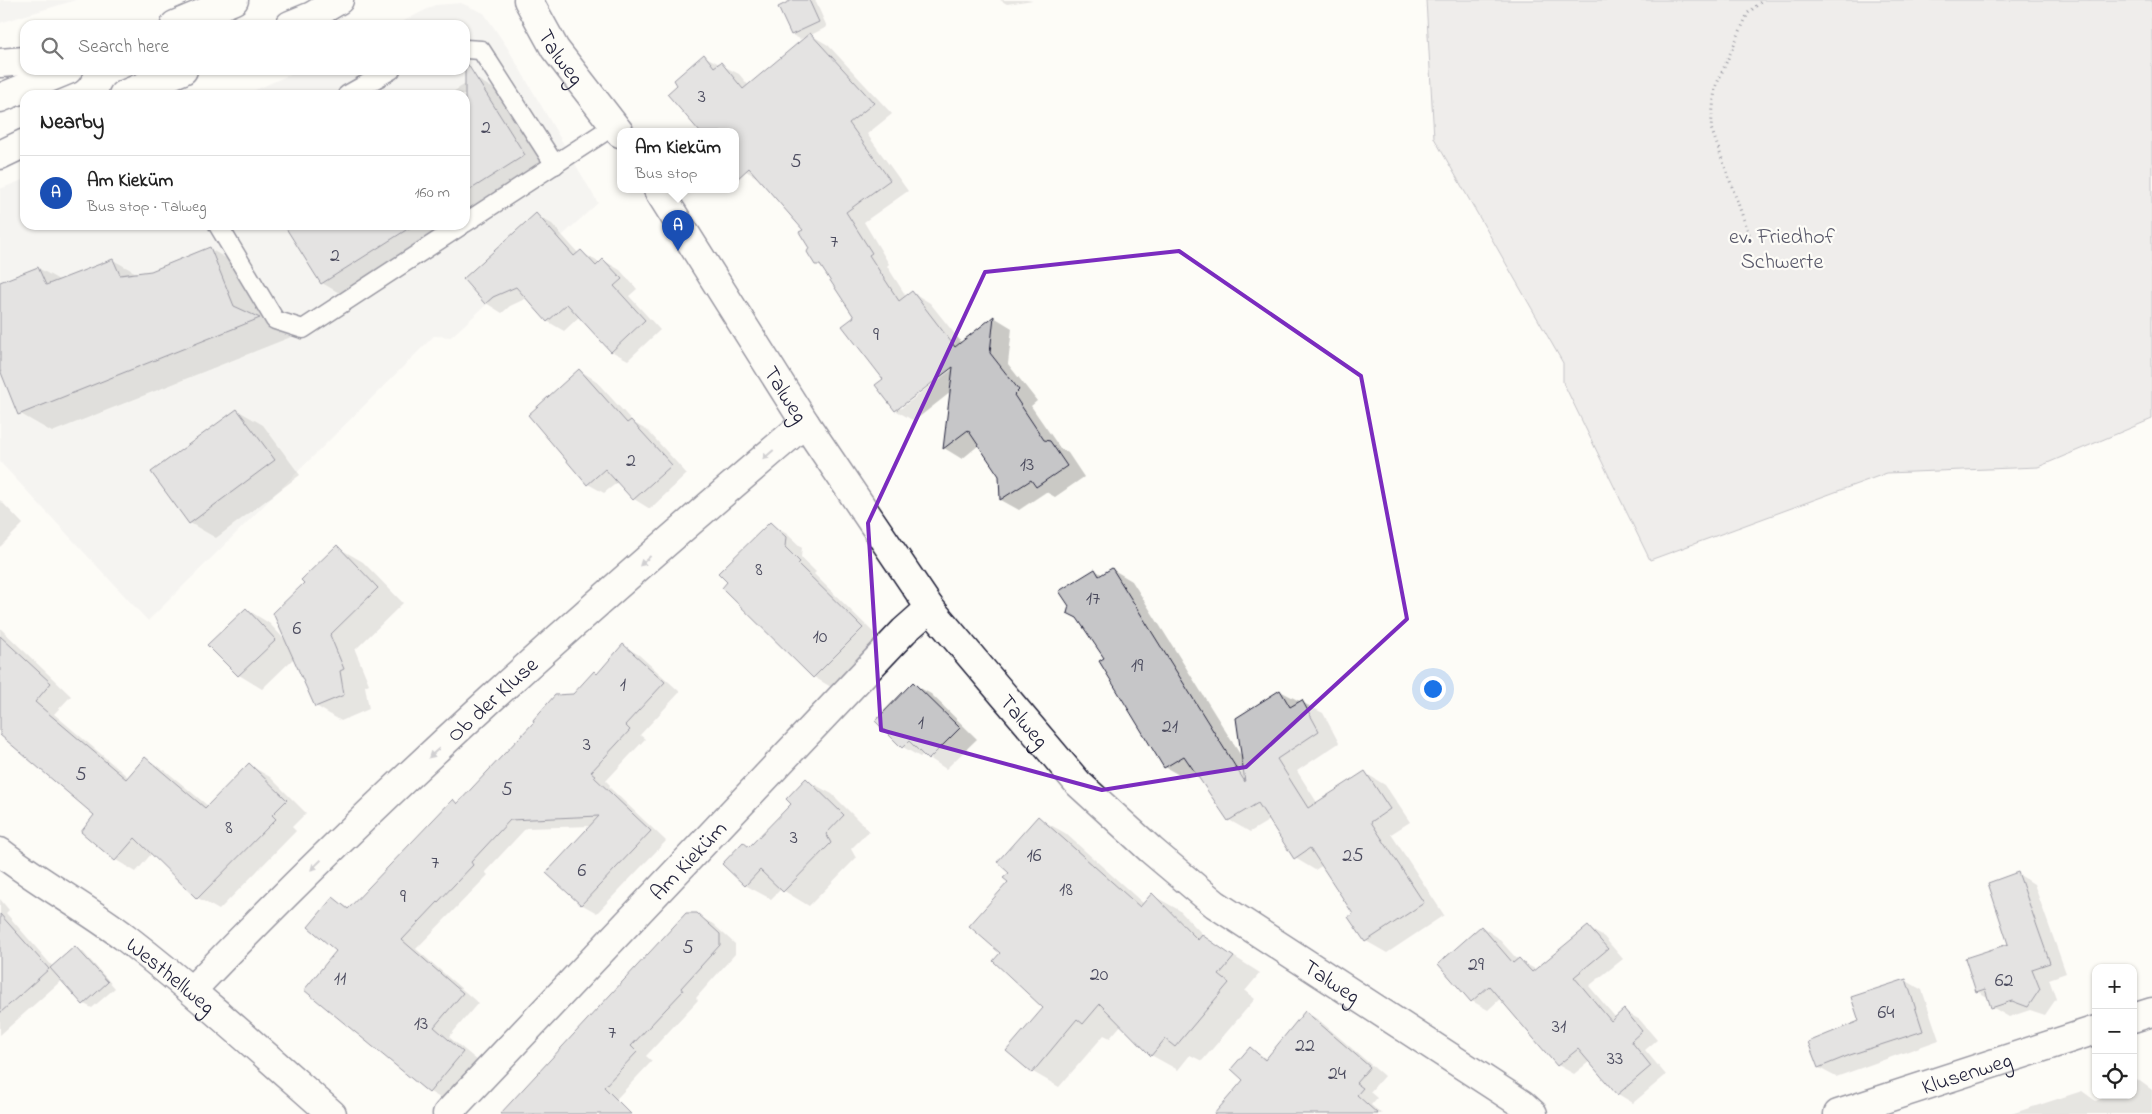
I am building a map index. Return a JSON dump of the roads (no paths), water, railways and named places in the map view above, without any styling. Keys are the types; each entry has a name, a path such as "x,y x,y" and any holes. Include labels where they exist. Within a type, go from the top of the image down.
{"main road":[{"path":"187,20 234,0"},
{"path":"302,20 339,0"},
{"name":"Talweg","path":"528,0 555,49 617,128"},
{"path":"0,63 20,61"},
{"path":"0,98 56,75"},
{"path":"135,90 171,75"},
{"path":"0,155 20,145"},
{"name":"Talweg","path":"660,193 805,423 930,608 1078,783 1151,850 1215,904 1522,1104 1533,1114"},
{"name":"Ob der Kluse","path":"192,990 267,912 409,776 663,545 805,423"},
{"name":"Am Kieküm","path":"447,1114 904,631 930,608"},
{"name":"Westhellweg","path":"0,852 28,874 124,936 192,990 332,1114"},
{"path":"2137,1017 2152,1012"},
{"name":"Klusenweg","path":"1857,1110 2092,1031"}],"lane":[{"path":"470,49 480,50 555,165"},
{"path":"356,90 382,75"},
{"path":"470,220 555,165 617,130"},
{"path":"221,230 274,320 303,329 455,230"}],"place":[{"name":"Am Kieküm","path":"678,251"}],"park label":[{"name":"ev. Friedhof Schwerte","path":"1782,248"}]}
